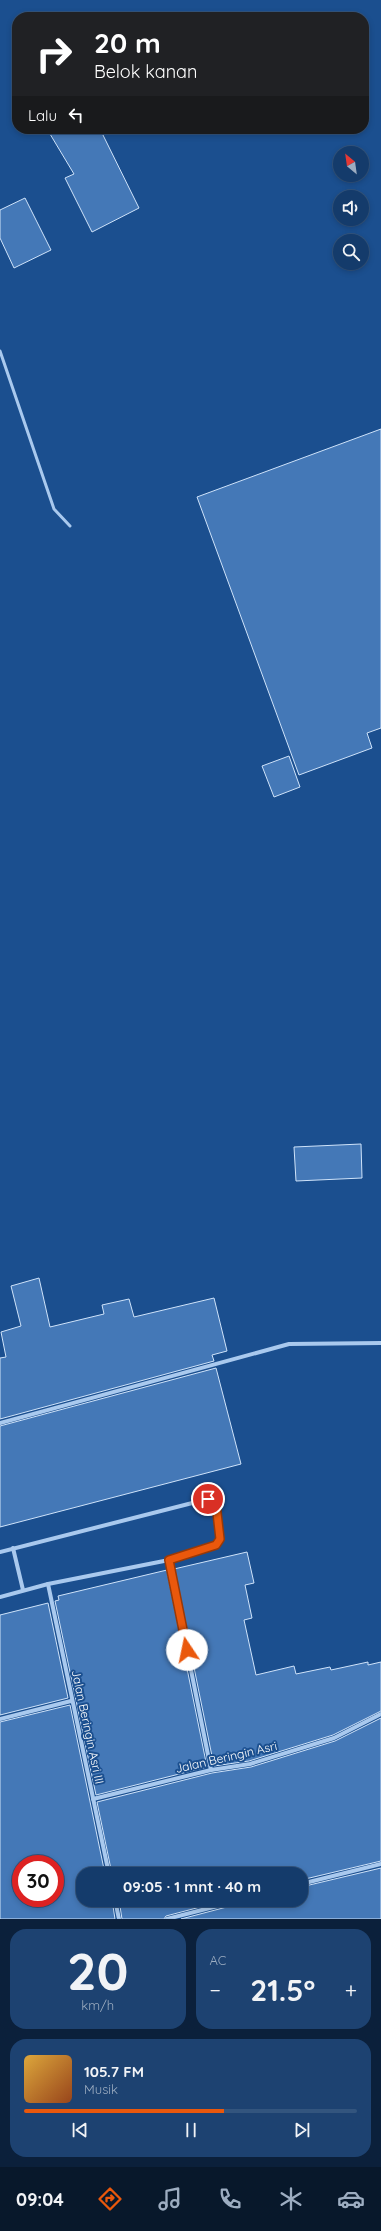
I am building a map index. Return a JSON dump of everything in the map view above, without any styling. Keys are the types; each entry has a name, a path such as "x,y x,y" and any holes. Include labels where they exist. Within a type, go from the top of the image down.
{"street":[{"path":"0,1423 289,1344 381,1343"},
{"path":"0,1552 208,1499 212,1500 216,1504 220,1529 220,1539 216,1545 169,1560 48,1584 0,1597"},
{"path":"13,1548 23,1590"},
{"path":"169,1560 211,1770"},
{"name":"Jalan Beringin Asri III","path":"48,1584 71,1701 108,1867"},
{"path":"0,1719 71,1701"},
{"name":"Jalan Beringin Asri","path":"93,1799 211,1770 250,1764 334,1738 381,1714"},
{"path":"308,1882 381,1864"},
{"path":"116,1907 119,1919"},
{"path":"167,1919 213,1907"}],"lane":[{"path":"0,351 54,509 70,526"}],"building":[{"path":"50,134 102,134 139,208 92,232 65,178 74,174"},
{"path":"25,198 51,250 14,268 0,238 0,210"},
{"path":"381,429 381,728 367,733 372,748 299,775 197,497"},
{"path":"289,756 300,787 274,797 262,766"},
{"path":"361,1144 362,1178 296,1181 294,1147"},
{"path":"39,1278 50,1327 104,1314 102,1305 129,1299 134,1317 214,1298 227,1351 212,1355 214,1361 0,1419 0,1358 6,1357 1,1332 21,1326 11,1286"},
{"path":"216,1368 241,1464 0,1527 0,1426"},
{"path":"247,1552 254,1583 245,1585 252,1618 244,1620 256,1675 294,1666 296,1674 330,1667 331,1670 368,1662 368,1665 381,1662 381,1711 333,1735 249,1761 214,1766 174,1569"},
{"path":"167,1570 207,1767 96,1795 55,1601 59,1600 58,1596"},
{"path":"48,1603 68,1698 0,1715 0,1615"},
{"path":"70,1705 104,1867 76,1867 76,1907 113,1907 115,1919 0,1919 0,1722"},
{"path":"381,1718 381,1861 308,1878 308,1867 111,1867 97,1802 212,1773 251,1767 335,1741"},
{"path":"381,1868 381,1919 181,1919 227,1907 308,1907 308,1885"},
{"path":"120,1907 200,1907 166,1916 164,1919 122,1919"}],"route":[{"path":"187,1650 169,1560 216,1545 220,1539 216,1504 212,1500 208,1499"}]}
